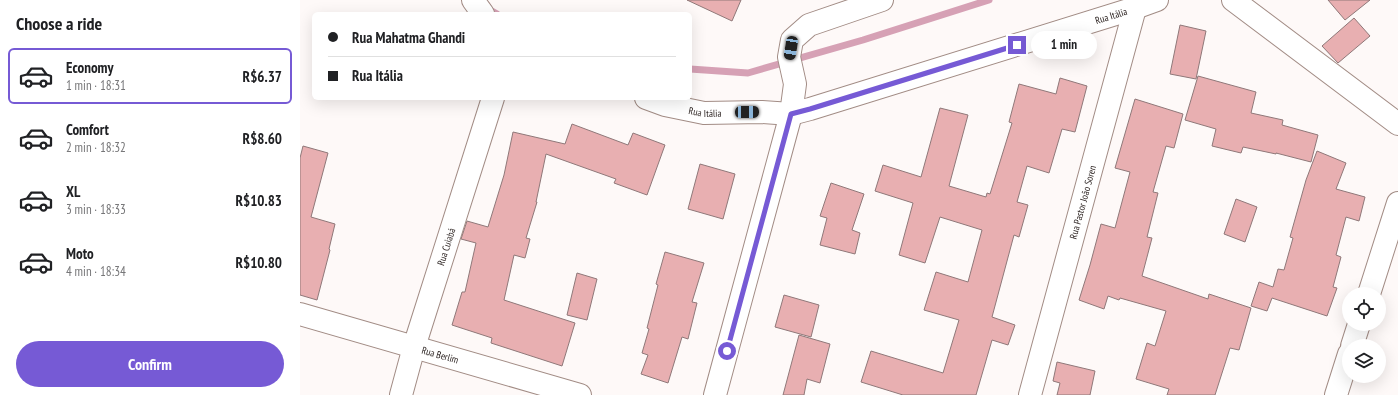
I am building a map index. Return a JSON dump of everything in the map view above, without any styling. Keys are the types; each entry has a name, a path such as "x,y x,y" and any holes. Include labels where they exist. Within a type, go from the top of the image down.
{"street":[{"path":"473,0 482,12"},
{"path":"715,395 791,114 795,84 789,57 792,40 809,25 882,0"},
{"name":"Rua Itália","path":"651,100 665,105 704,113 762,112 791,114 1158,0"},
{"path":"1232,0 1398,124"},
{"name":"Rua Pastor João Soren","path":"1030,395 1135,8"},
{"name":"Rua Cuiabá","path":"401,395 414,347 492,100"},
{"path":"1370,287 1398,203"},
{"name":"Rua Berlim","path":"300,314 580,395"},
{"path":"1336,395 1342,376"}],"building":[{"path":"687,0 741,0 732,21"},
{"path":"1328,0 1370,0 1345,20"},
{"path":"1354,18 1370,36 1338,63 1322,46"},
{"path":"1180,25 1206,31 1196,79 1170,74"},
{"path":"1198,76 1256,92 1251,113 1283,120 1282,125 1318,135 1311,162 1276,153 1243,147 1241,153 1212,146 1216,129 1185,120"},
{"path":"1060,78 1087,86 1075,132 1062,129 1049,173 1027,166 1017,202 1028,205 1019,237 1014,235 992,317 1015,325 1008,345 992,340 976,395 903,395 861,382 871,351 943,373 959,320 924,310 936,272 968,282 982,230 940,217 925,263 899,255 913,203 875,191 883,165 921,177 940,108 968,115 949,186 986,197 987,193 990,194 1012,123 1009,122 1019,84 1056,94"},
{"path":"1135,99 1183,114 1174,148 1166,146 1153,192 1158,193 1147,237 1152,238 1142,276 1208,299 1209,294 1251,308 1239,350 1230,348 1215,395 1167,395 1169,389 1136,379 1147,343 1155,346 1166,311 1108,296 1104,309 1079,300 1101,224 1115,228 1130,172 1115,168"},
{"path":"572,124 628,145 633,133 665,145 647,195 614,183 616,179 546,154 537,202 526,238 530,239 525,258 514,255 504,300 575,323 562,366 491,343 492,338 452,325 462,292 465,292 476,243 461,239 467,221 488,227 504,175 513,132 565,144"},
{"path":"303,146 328,153 311,217 335,224 317,300 300,295 300,158"},
{"path":"1317,151 1346,163 1336,189 1365,197 1359,221 1346,217 1336,255 1341,257 1333,287 1337,288 1327,316 1272,298 1267,311 1251,306 1259,282 1273,287 1278,269 1284,270 1293,238 1290,237 1306,180"},
{"path":"700,164 735,174 723,219 688,209"},
{"path":"831,183 864,194 852,230 860,233 855,254 820,245 827,218 820,216"},
{"path":"1236,199 1257,207 1245,242 1224,234"},
{"path":"665,252 704,263 692,302 697,303 688,339 682,337 668,383 641,374 648,355 642,353 649,329 647,328 658,285 656,284"},
{"path":"577,273 597,279 587,320 567,315"},
{"path":"784,295 819,305 811,337 775,327"},
{"path":"799,335 830,344 820,383 807,379 804,395 783,395"},
{"path":"1057,362 1095,371 1090,395 1057,395 1060,383 1053,381"}],"waterway":[{"path":"692,69 748,73 863,40 989,0"},
{"path":"487,5 490,10 494,12"}],"route":[{"path":"727,351 791,114 1017,45"}]}
